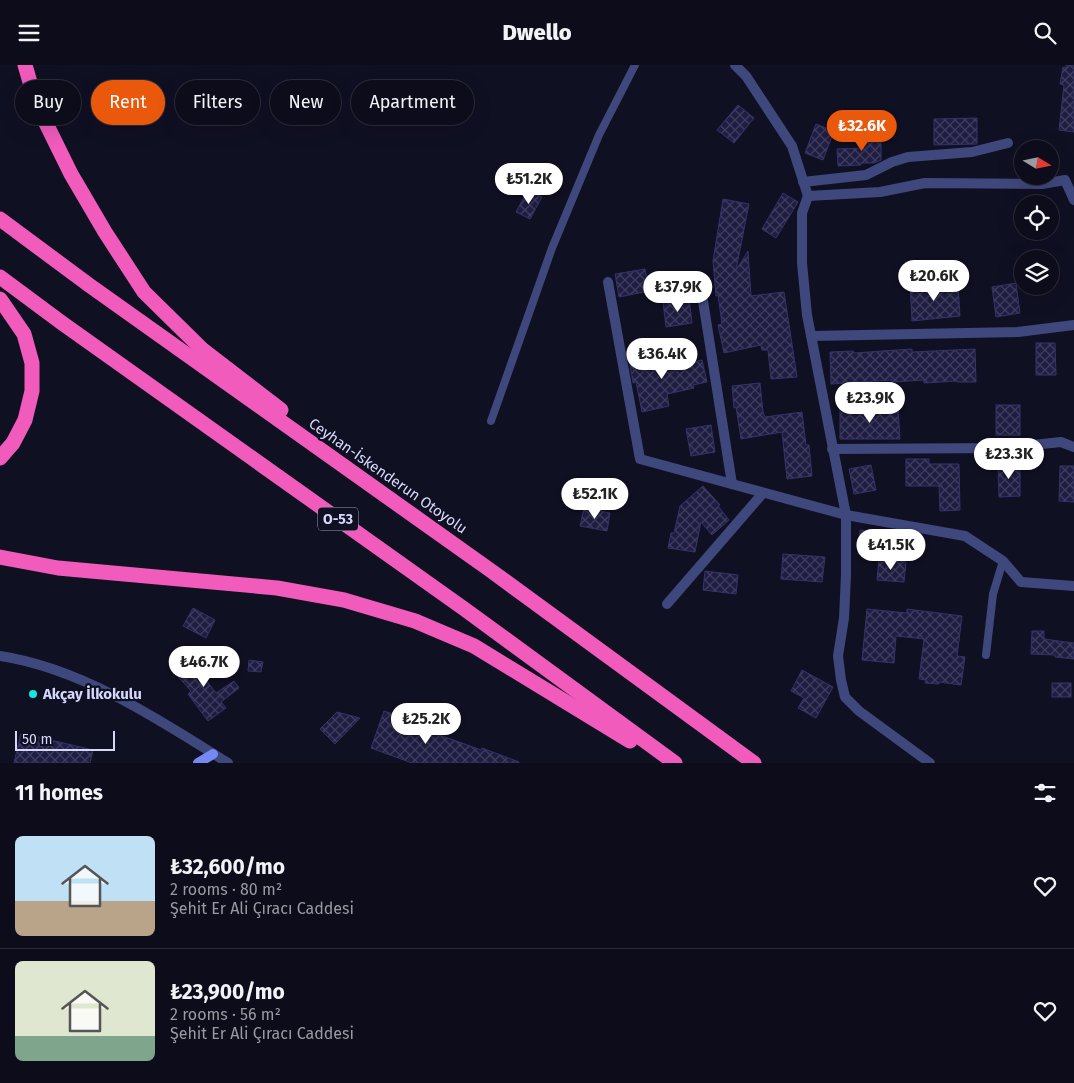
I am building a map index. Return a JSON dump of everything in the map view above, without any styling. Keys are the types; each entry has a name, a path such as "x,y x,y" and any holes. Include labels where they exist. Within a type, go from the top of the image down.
{"highway":[{"path":"25,65 36,103 71,174 105,233 144,292 203,350 490,570"},
{"name":"Ceyhan-İskenderun Otoyolu","path":"0,219 88,285 490,570 754,763"},
{"name":"O-53","path":"0,277 463,608 676,763"},
{"path":"0,299 24,334 32,363 32,391 25,420 13,443 0,458"},
{"path":"0,557 58,568 277,588 344,600 415,621 474,646 664,763"}],"street":[{"path":"735,65 746,76 792,146 808,195 802,213 802,263 807,315 846,515 844,619 838,656 845,697 859,711 930,763"},
{"path":"803,182 866,175 892,162 908,157 972,152 1008,143"},
{"path":"808,195 880,192 925,183 1042,184 1066,180 1074,200"},
{"path":"608,283 640,459 846,515 965,536 1003,561 1021,582 1074,586"},
{"path":"703,301 732,484"},
{"path":"811,336 1018,332 1074,325"},
{"path":"832,449 1005,448 1061,442 1074,447"},
{"path":"667,604 763,493"},
{"path":"0,656 14,658 72,676 124,700 228,763"},
{"path":"198,763 213,754"}],"lane":[{"path":"491,421 552,248 599,135 635,65"},
{"path":"986,655 993,594 1003,561"}],"building":[{"path":"1066,65 1074,65 1074,132 1059,130 1064,85 1060,84 1063,67 1066,68"},
{"path":"738,105 754,118 734,143 717,130"},
{"path":"977,118 977,144 934,145 934,119"},
{"path":"816,124 834,131 823,160 805,153"},
{"path":"866,132 881,132 881,160 874,163 861,163 861,165 838,166 837,149 866,148"},
{"path":"528,190 542,197 530,219 516,212"},
{"path":"783,193 798,202 776,238 762,229"},
{"path":"723,199 749,204 736,270 748,251 751,296 784,292 797,377 771,379 768,350 762,350 761,345 724,353 718,325 722,324 718,295 716,296 713,261"},
{"path":"645,269 649,291 619,297 615,274"},
{"path":"929,282 929,288 958,286 960,316 912,321 910,283"},
{"path":"1014,283 1014,295 1018,295 1020,313 996,317 992,287"},
{"path":"689,298 692,323 666,327 663,302"},
{"path":"1036,343 1055,343 1056,375 1036,375"},
{"path":"912,349 912,352 975,349 976,382 924,383 924,380 892,382 892,380 831,384 830,352 853,351 854,353"},
{"path":"660,352 665,373 691,367 690,363 702,360 707,382 693,385 694,388 667,394 669,406 642,412 636,382 633,383 629,359"},
{"path":"760,383 765,417 802,412 806,445 809,445 812,476 787,479 782,432 741,439 736,407 734,408 732,386"},
{"path":"996,405 1020,405 1020,435 996,435"},
{"path":"898,408 900,439 840,439 840,409"},
{"path":"711,425 715,452 691,456 686,429"},
{"path":"906,459 929,459 929,464 959,464 960,510 940,511 939,486 906,486"},
{"path":"998,463 1020,463 1020,496 999,497"},
{"path":"871,465 876,490 854,494 849,469"},
{"path":"1060,466 1074,466 1074,502 1059,501"},
{"path":"703,486 720,505 718,506 729,520 712,535 701,522 695,552 668,548 671,533 674,533 680,506"},
{"path":"584,508 610,513 607,531 580,526"},
{"path":"860,530 886,533 884,556 858,554"},
{"path":"783,554 825,557 822,582 781,579"},
{"path":"879,559 906,562 904,582 877,580"},
{"path":"705,571 738,575 736,594 703,590"},
{"path":"193,608 215,620 206,638 183,626"},
{"path":"867,609 907,613 907,609 962,616 957,656 965,657 961,685 939,682 939,684 925,683 926,680 919,679 924,639 896,636 894,663 862,660"},
{"path":"1032,631 1044,631 1044,639 1074,643 1074,659 1055,657 1055,655 1031,654"},
{"path":"206,658 216,665 206,680 216,693 234,681 239,688 221,702 226,708 208,721 188,694 191,691 172,670 185,659 196,673"},
{"path":"249,660 263,662 261,672 248,671"},
{"path":"802,670 833,687 816,718 798,708 804,698 791,691"},
{"path":"1052,683 1071,683 1071,697 1052,697"},
{"path":"384,711 420,723 418,727 481,750 482,748 519,763 412,763 371,748"},
{"path":"337,712 360,718 335,744 320,729"},
{"path":"21,733 93,750 90,763 14,763"}],"place":[{"name":"Akçay İlkokulu","path":"33,694"}]}
